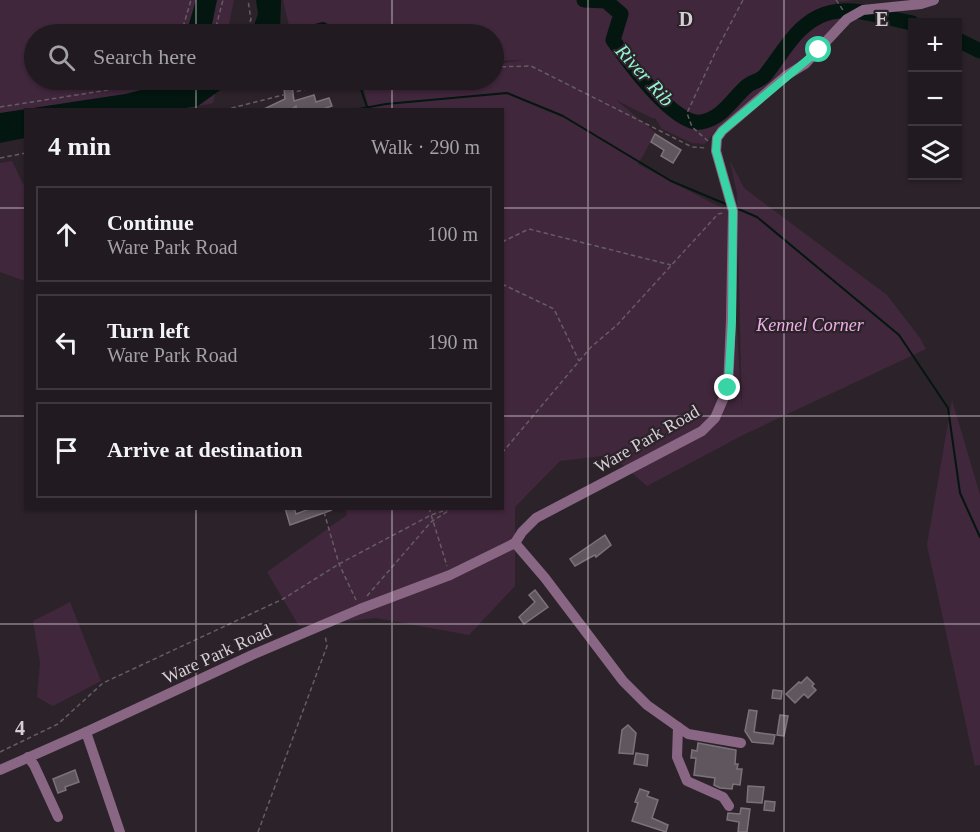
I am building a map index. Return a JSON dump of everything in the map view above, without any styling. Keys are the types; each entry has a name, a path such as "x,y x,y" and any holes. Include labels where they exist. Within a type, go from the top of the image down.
{"street":[{"path":"716,147 717,138 722,131 787,75 805,63 847,19 863,10 921,4 934,0"},
{"name":"Ware Park Road","path":"0,770 252,655 360,609 450,575 515,543 536,518 702,431 715,418 728,388 732,320 733,211 717,160 716,147"},
{"path":"515,543 623,681 647,705 688,734 741,743"},
{"path":"678,727 676,757 687,781 723,797 729,806"},
{"path":"86,732 120,832"},
{"path":"28,757 58,817"}],"path":[{"path":"184,24 191,0"},
{"path":"217,24 223,0"},
{"path":"248,0 251,20 248,24"},
{"path":"716,147 692,127 687,113 743,0"},
{"path":"836,0 840,2"},
{"path":"504,67 531,66 692,147 716,147"},
{"path":"0,107 108,90"},
{"path":"232,108 303,90"},
{"path":"0,158 24,153"},
{"path":"504,451 591,347 617,325 718,214 733,211"},
{"path":"504,241 529,229 672,265"},
{"path":"504,285 554,309 579,362"},
{"path":"430,510 450,575"},
{"path":"0,752 58,724 103,683 283,599 339,564 431,515 446,510"},
{"path":"360,609 364,600 433,521 449,510"},
{"path":"324,512 339,564 360,609"},
{"path":"258,832 327,646 321,626"}],"green space":[{"path":"0,0 234,0 229,24 24,24 24,90 216,90 213,103 189,108 24,108 24,138 0,143"},
{"name":"Kennel Corner","path":"283,0 854,0 835,2 841,20 813,50 716,130 705,144 692,143 662,129 655,118 616,100 656,133 638,164 716,205 729,209 742,411 737,194 730,161 744,188 887,295 926,349 743,435 647,486 611,455 560,461 515,507 515,586 469,635 376,618 299,626 267,572 347,515 345,510 504,510 504,108 369,108 364,90 504,90 504,63 525,60 504,61 504,24 289,24"},
{"path":"12,161 24,186 24,281 0,272 0,163"},
{"path":"952,400 980,495 980,765 975,766 927,545"},
{"path":"70,602 101,681 53,706 37,697 40,663 33,621"}],"shaded area":[{"path":"196,0 217,0 212,24 189,24"},
{"path":"256,0 281,0 280,24 254,24 258,14"},
{"path":"141,90 220,90 198,106 186,108 33,108"},
{"path":"24,109 24,138 0,143 0,113"}],"building":[{"path":"284,90 293,90 294,101 314,95 316,102 329,98 332,106 326,108 296,108 296,106 266,108 285,99"},
{"path":"655,134 681,150 673,163 661,156 664,150 651,142"},
{"path":"286,510 295,510 296,514 307,510 332,510 290,525"},
{"path":"605,535 611,545 596,557 595,555 575,566 570,559"},
{"path":"535,590 548,607 524,624 519,617 535,602 529,595"},
{"path":"807,677 816,690 808,698 804,694 795,703 786,694"},
{"path":"773,690 782,691 781,699 772,698"},
{"path":"749,710 757,711 754,732 775,735 773,744 752,742 745,731"},
{"path":"780,715 788,716 784,736 777,735"},
{"path":"628,725 636,733 633,754 619,753 622,730"},
{"path":"698,743 736,750 735,764 738,764 737,769 742,769 740,785 733,784 732,789 720,788 714,785 715,778 694,775 696,758 691,758 692,750 697,751"},
{"path":"636,753 648,755 647,766 634,764"},
{"path":"75,770 79,782 65,787 66,790 58,793 53,779"},
{"path":"748,786 764,787 762,803 747,802"},
{"path":"640,789 649,792 647,796 658,800 652,818 668,825 666,832 632,821"},
{"path":"765,801 775,802 774,811 764,810"},
{"path":"741,808 750,809 747,832 738,832 739,822 727,820 728,813 740,814"}],"waterway":[{"name":"River Rib","path":"584,0 606,1 621,14 613,40 629,62 652,90 678,114 690,121 701,122 721,113 747,86 764,76 795,35 818,17 829,13 853,11 908,22"},
{"path":"319,24 325,24"},
{"name":"River Rib","path":"962,42 980,51"},
{"path":"361,90 367,107"},
{"path":"364,108 507,93 563,116 671,181 728,205"},
{"path":"736,208 757,217 899,335 948,408 960,493 980,537"}],"route":[{"path":"728,388 732,320 733,211 717,160 717,138 767,92 819,50"}]}
